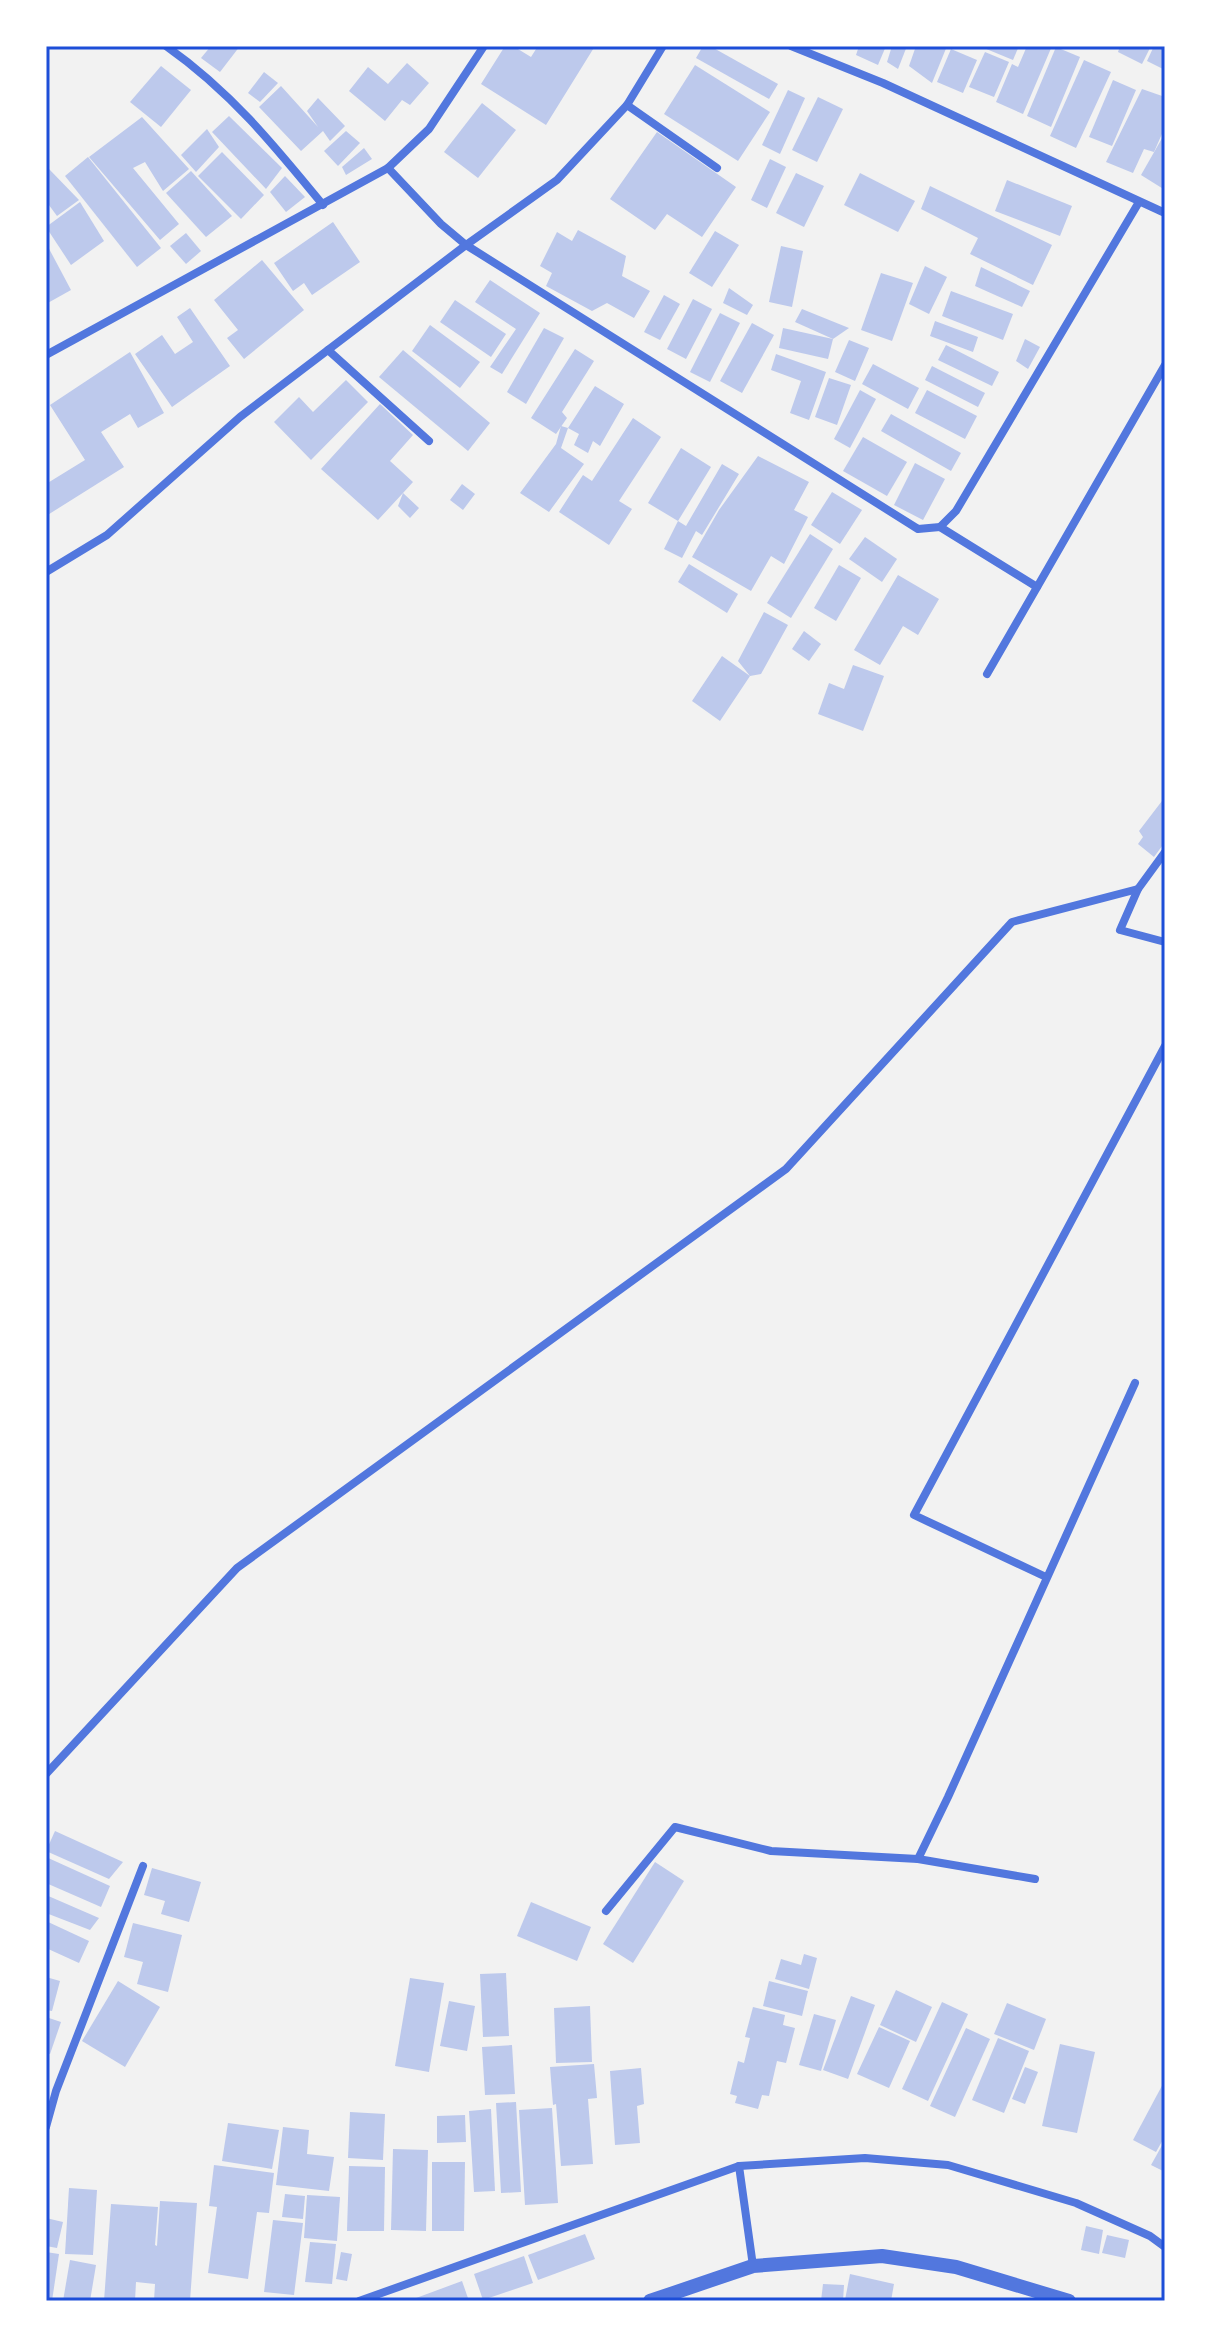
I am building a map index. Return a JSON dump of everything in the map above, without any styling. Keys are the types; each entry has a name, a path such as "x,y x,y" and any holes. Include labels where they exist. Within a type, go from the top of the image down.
{"street":[{"path":"166,46 203,72 253,120 323,205"},
{"path":"46,355 388,168 429,129 484,46"},
{"path":"46,572 107,535 240,417 466,245 557,180 627,105 663,46"},
{"path":"791,46 883,83 1165,213"},
{"path":"627,105 717,168"},
{"path":"388,168 441,224 466,245 902,520 918,529 940,527 1037,587"},
{"path":"940,527 956,511 1139,202"},
{"path":"328,350 429,441"},
{"path":"987,674 1165,365"},
{"path":"1165,852 1138,889 1120,930 1165,942"},
{"path":"46,1774 237,1568 786,1169 1012,922 1138,889"},
{"path":"1046,1577 914,1515 1165,1046"},
{"path":"918,1859 1135,1383"},
{"path":"606,1911 675,1827 771,1851 918,1859 1035,1879"},
{"path":"46,2127 56,2091 143,1866"},
{"path":"359,2301 739,2166 865,2158 948,2165 1076,2203 1150,2236 1165,2247"},
{"path":"739,2166 753,2266"},
{"path":"650,2301 753,2266 882,2256 956,2267 1068,2301"}],"building":[{"path":"211,46 240,46 220,72 201,58"},
{"path":"505,46 513,46 531,57 538,46 595,46 546,125 481,84"},
{"path":"703,46 710,46 778,84 769,99 696,58"},
{"path":"859,46 886,46 878,65 856,55"},
{"path":"892,46 907,46 898,69 887,62"},
{"path":"916,46 947,46 932,83 909,66"},
{"path":"979,46 1019,46 1013,60"},
{"path":"1027,46 1052,46 1023,114 996,102 1012,64 1018,67"},
{"path":"1120,46 1151,46 1142,64 1118,52"},
{"path":"1154,46 1165,46 1165,70 1147,61"},
{"path":"1056,47 1080,57 1051,127 1027,116"},
{"path":"951,49 977,60 963,93 937,82"},
{"path":"985,52 1009,62 994,97 969,87"},
{"path":"1084,60 1111,72 1076,148 1050,136"},
{"path":"407,63 429,83 410,105 402,100 385,121 349,91 368,67 388,84"},
{"path":"695,65 770,112 738,161 664,114"},
{"path":"161,66 191,90 161,127 130,102"},
{"path":"264,72 278,83 260,102 248,93"},
{"path":"1113,80 1136,90 1112,146 1089,137"},
{"path":"281,86 318,127 307,111 318,98 345,126 330,141 323,131 301,151 259,107"},
{"path":"1142,89 1165,97 1165,127 1154,152 1144,149 1133,173 1106,162"},
{"path":"788,90 805,98 780,154 762,145"},
{"path":"818,97 843,109 817,162 792,150"},
{"path":"482,103 516,130 478,178 444,152"},
{"path":"229,116 282,168 266,189 212,132"},
{"path":"142,117 189,169 163,191 145,162 133,168 179,224 160,240 89,157"},
{"path":"207,129 219,147 196,172 181,155"},
{"path":"346,131 360,143 338,166 324,151"},
{"path":"657,132 736,187 702,237 667,214 655,230 610,199"},
{"path":"1165,133 1165,190 1141,175"},
{"path":"364,148 372,159 346,175 342,167"},
{"path":"222,152 264,195 241,219 198,176"},
{"path":"88,157 161,248 137,267 65,176"},
{"path":"770,159 786,167 767,208 751,200"},
{"path":"48,168 79,200 57,216 46,201"},
{"path":"191,171 232,216 206,237 166,193"},
{"path":"796,173 824,186 804,227 776,213"},
{"path":"860,173 915,201 898,232 844,205"},
{"path":"285,176 305,197 286,212 270,192"},
{"path":"1007,180 1072,206 1060,236 995,211"},
{"path":"930,186 1052,245 1033,285 970,254 978,238 921,209"},
{"path":"80,202 104,241 71,265 46,227"},
{"path":"333,222 360,262 312,295 304,283 293,291 274,263"},
{"path":"578,230 626,256 622,276 650,291 634,318 607,303 592,311 546,286 552,273 540,266 557,232 572,241"},
{"path":"715,231 739,245 712,287 689,273"},
{"path":"186,233 201,251 186,264 170,246"},
{"path":"46,243 71,290 46,304"},
{"path":"781,246 803,251 792,307 769,302"},
{"path":"262,260 304,310 244,359 227,338 238,330 214,300"},
{"path":"925,266 947,277 929,314 909,304"},
{"path":"981,267 1030,291 1022,307 975,286"},
{"path":"881,273 913,283 892,341 861,330"},
{"path":"490,280 540,313 502,374 490,367 516,329 475,302"},
{"path":"729,288 753,305 747,315 723,303"},
{"path":"951,291 1013,314 1003,340 942,316"},
{"path":"664,295 680,304 660,340 644,332"},
{"path":"693,299 712,309 686,359 667,349"},
{"path":"455,300 506,334 491,357 440,322"},
{"path":"190,308 230,366 172,407 135,354 162,335 175,354 193,342 177,317"},
{"path":"802,309 849,328 833,339 795,322"},
{"path":"720,313 740,323 710,382 690,372"},
{"path":"935,321 978,337 973,352 930,336"},
{"path":"752,323 774,335 742,393 720,381"},
{"path":"430,325 480,362 460,388 412,351"},
{"path":"544,328 564,338 526,404 507,392"},
{"path":"783,328 833,339 828,359 779,348"},
{"path":"1025,339 1040,347 1028,369 1016,361"},
{"path":"849,340 869,348 855,381 835,372"},
{"path":"946,345 999,372 992,386 938,360"},
{"path":"575,349 594,361 562,412 567,418 556,434 531,418"},
{"path":"403,350 490,423 468,451 379,377"},
{"path":"130,352 164,413 138,428 130,414 101,432 124,467 46,516 46,484 85,460 50,405"},
{"path":"776,354 826,372 809,420 790,413 801,381 771,370"},
{"path":"873,364 919,388 908,409 862,384"},
{"path":"932,366 985,393 978,407 925,380"},
{"path":"829,378 851,385 837,425 815,417"},
{"path":"346,380 368,402 311,460 274,422 299,397 313,412"},
{"path":"595,386 624,404 600,446 593,441 588,453 574,445 579,434 568,428"},
{"path":"860,390 876,399 850,448 834,439"},
{"path":"927,390 977,416 965,439 915,413"},
{"path":"380,404 413,435 390,461 413,482 378,520 321,469"},
{"path":"891,414 961,453 951,471 881,431"},
{"path":"633,418 661,437 619,501 632,509 609,545 559,512 583,475 592,481"},
{"path":"561,426 568,428 561,448 584,464 549,512 520,493 556,444"},
{"path":"863,437 907,462 887,496 843,471"},
{"path":"681,448 711,467 678,521 648,503"},
{"path":"758,456 809,482 794,510 808,517 784,564 771,556 751,591 692,557 719,510"},
{"path":"915,463 945,479 923,520 894,505"},
{"path":"722,464 739,474 702,535 696,531 682,558 664,549 678,521 686,526"},
{"path":"462,484 475,494 463,510 450,500"},
{"path":"832,492 862,510 840,544 811,525"},
{"path":"403,493 419,508 410,518 398,506"},
{"path":"810,534 833,549 791,618 767,603"},
{"path":"865,537 897,559 882,582 849,559"},
{"path":"689,564 738,594 727,613 678,582"},
{"path":"839,565 861,578 836,621 814,608"},
{"path":"898,575 939,599 918,635 903,626 880,665 854,650"},
{"path":"764,612 788,625 761,674 750,676 738,661"},
{"path":"804,631 821,644 809,661 792,649"},
{"path":"722,656 750,676 720,721 692,701"},
{"path":"853,665 884,676 863,731 818,714 829,683 844,689"},
{"path":"1165,797 1165,842 1154,857 1138,844 1143,837 1139,831"},
{"path":"55,1831 123,1862 109,1879 46,1851"},
{"path":"46,1857 110,1886 101,1907 46,1883"},
{"path":"655,1862 684,1881 633,1963 603,1944"},
{"path":"152,1868 201,1882 189,1922 161,1914 165,1901 144,1895"},
{"path":"46,1895 99,1918 90,1930 46,1913"},
{"path":"531,1902 591,1927 577,1961 517,1936"},
{"path":"46,1921 89,1941 79,1963 46,1948"},
{"path":"133,1923 182,1935 168,1992 137,1984 143,1962 124,1957"},
{"path":"804,1954 817,1958 809,1989 775,1979 781,1959 801,1965"},
{"path":"506,1973 509,2036 483,2037 480,1974"},
{"path":"46,1977 60,1981 52,2011 46,2010"},
{"path":"410,1978 444,1983 429,2072 395,2066"},
{"path":"118,1981 160,2007 125,2067 82,2041"},
{"path":"769,1981 808,1991 802,2016 763,2006"},
{"path":"896,1990 932,2007 916,2042 880,2025"},
{"path":"851,1996 875,2005 848,2079 823,2070"},
{"path":"449,2001 475,2006 467,2051 440,2046"},
{"path":"942,2002 968,2014 928,2101 902,2089"},
{"path":"1007,2003 1046,2019 1034,2050 994,2034"},
{"path":"590,2006 592,2062 556,2063 554,2008"},
{"path":"753,2007 785,2015 783,2025 795,2028 786,2063 777,2061 769,2096 762,2095 758,2109 735,2103 737,2096 730,2094 738,2061 744,2063 750,2038 745,2037"},
{"path":"814,2014 836,2020 821,2071 799,2065"},
{"path":"46,2017 61,2022 50,2054 46,2053"},
{"path":"879,2027 910,2041 889,2088 857,2074"},
{"path":"966,2028 990,2039 955,2117 930,2106"},
{"path":"998,2038 1029,2051 1004,2113 972,2100"},
{"path":"1060,2044 1095,2052 1077,2133 1042,2126"},
{"path":"512,2045 515,2094 485,2095 482,2047"},
{"path":"594,2064 597,2098 588,2099 593,2164 561,2166 550,2067"},
{"path":"1025,2067 1038,2072 1025,2104 1012,2099"},
{"path":"641,2068 644,2104 637,2106 640,2143 615,2145 610,2071"},
{"path":"1165,2080 1165,2136 1156,2152 1133,2140"},
{"path":"516,2102 521,2192 501,2193 496,2103"},
{"path":"552,2108 558,2203 525,2205 519,2110"},
{"path":"491,2109 495,2191 474,2192 469,2111"},
{"path":"350,2112 385,2114 383,2160 348,2158"},
{"path":"465,2115 466,2142 437,2143 437,2116"},
{"path":"228,2123 279,2130 272,2169 222,2161"},
{"path":"283,2127 309,2130 307,2154 334,2157 329,2191 276,2185"},
{"path":"1165,2140 1165,2172 1151,2165"},
{"path":"393,2149 428,2150 426,2231 391,2230"},
{"path":"432,2162 465,2162 464,2231 432,2231"},
{"path":"214,2165 274,2173 269,2213 257,2212 248,2279 208,2273 217,2207 209,2206"},
{"path":"349,2166 385,2167 384,2231 347,2231"},
{"path":"69,2188 97,2190 93,2255 65,2254"},
{"path":"285,2194 305,2196 303,2219 282,2217"},
{"path":"307,2195 340,2197 337,2241 304,2238"},
{"path":"160,2201 197,2203 190,2301 154,2301 155,2284 136,2282 135,2301 104,2301 111,2204 158,2207 157,2246"},
{"path":"46,2218 63,2222 57,2248 46,2246"},
{"path":"273,2220 303,2223 294,2295 264,2292"},
{"path":"1086,2226 1103,2230 1099,2254 1081,2250"},
{"path":"585,2234 595,2259 538,2280 528,2255"},
{"path":"1107,2235 1129,2240 1125,2258 1102,2253"},
{"path":"310,2242 336,2244 332,2284 305,2282"},
{"path":"46,2252 59,2254 52,2301 46,2301"},
{"path":"341,2252 352,2254 347,2281 336,2279"},
{"path":"524,2256 533,2283 483,2300 474,2274"},
{"path":"70,2260 96,2265 90,2301 63,2301"},
{"path":"850,2274 894,2284 891,2301 845,2300"},
{"path":"462,2281 469,2301 408,2301"},
{"path":"823,2284 844,2285 843,2301 821,2301"}]}
